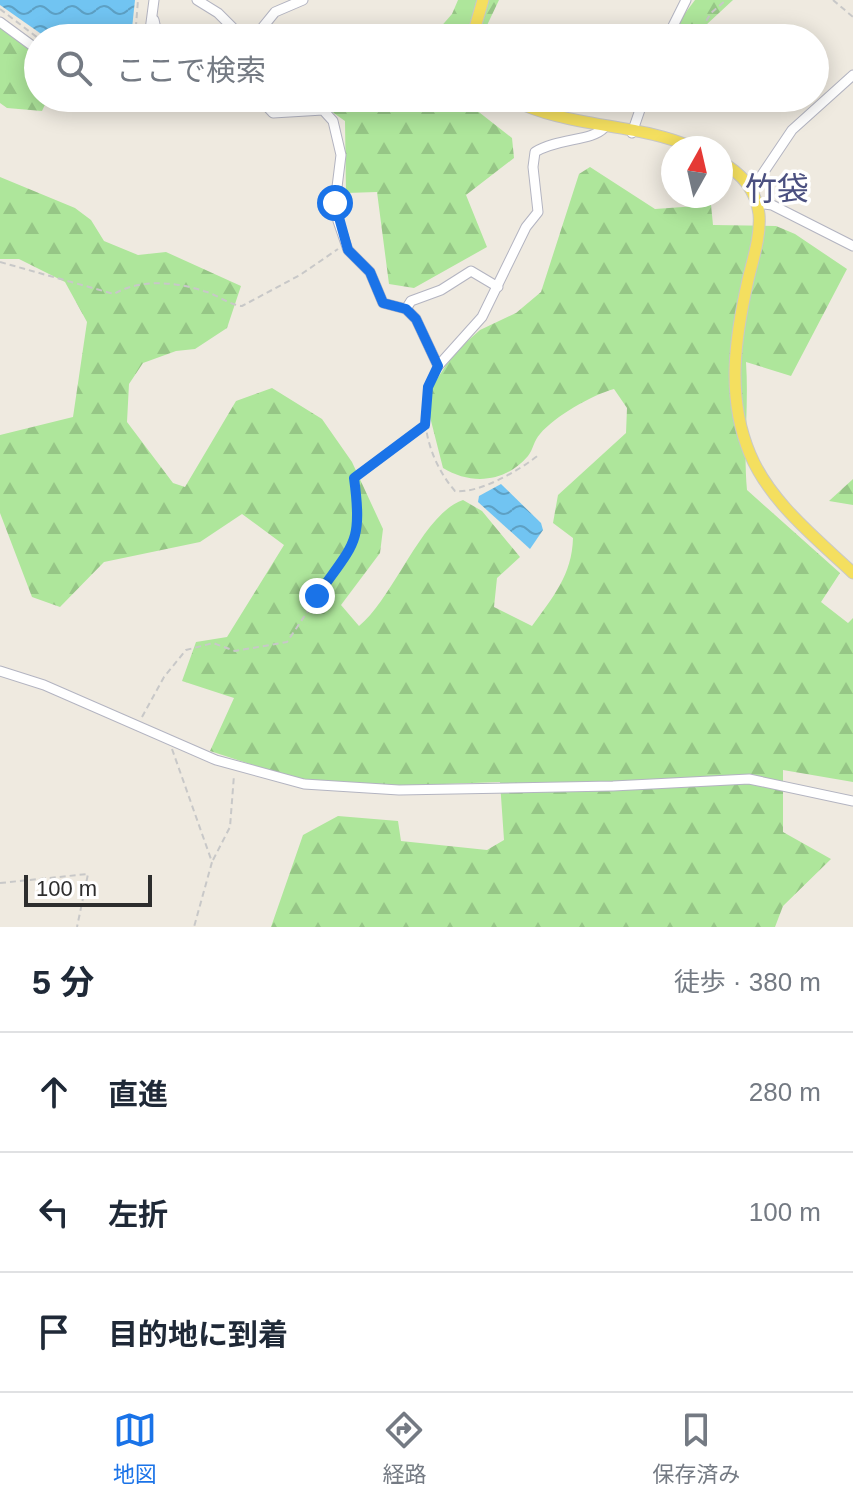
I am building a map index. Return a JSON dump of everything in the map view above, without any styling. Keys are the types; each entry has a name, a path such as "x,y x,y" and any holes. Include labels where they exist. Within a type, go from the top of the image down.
{"main road":[{"path":"476,24 483,0"},
{"path":"548,112 604,128 661,137"},
{"path":"733,170 740,174 757,203 757,240 737,335 733,380 736,408 750,454 763,478 783,505 853,573"}],"street":[{"path":"151,24 154,0"},
{"path":"197,0 229,24"},
{"path":"265,24 275,12 303,0"},
{"path":"674,24 686,0"},
{"path":"152,13 155,24"},
{"path":"0,22 24,40"},
{"path":"829,97 853,75"},
{"path":"325,112 333,121 341,155 335,203 346,244 370,272 383,303 406,309 416,319 438,366 482,317 526,227 538,212 533,167 535,152 551,142 594,137 604,128"},
{"path":"632,133 639,112"},
{"path":"751,191 792,130 812,112"},
{"path":"757,203 772,205 853,246"},
{"path":"406,309 411,301 441,290 471,271 498,287"},
{"path":"0,671 25,677 234,766 304,784 349,789 613,786 749,779 853,801"}],"path":[{"path":"136,24 138,0"},
{"path":"704,24 711,13 726,0"},
{"path":"833,0 853,17"},
{"path":"0,9 24,27"},
{"path":"0,262 114,294 131,284 159,283 206,291 242,306 300,275 346,244"},
{"path":"438,366 428,387 425,425 443,477 455,491 470,493 491,480 517,472 540,454"},
{"path":"137,726 164,677 186,650 213,643 235,651 287,642 356,540 360,519 354,478 425,425"},
{"path":"170,741 212,862"},
{"path":"194,927 212,862 230,827 234,766"},
{"path":"0,883 88,874 77,927"}],"green space":[{"path":"458,0 499,0 488,24 443,24"},
{"path":"695,0 733,0 707,24 668,24 683,16"},
{"path":"0,18 24,34 24,109 7,108 0,103"},
{"path":"332,112 479,112 512,138 514,158 466,195 487,247 414,288 389,284 377,192 346,193 345,121"},
{"path":"590,167 655,209 711,208 713,225 776,226 795,234 847,269 791,376 746,362 747,490 840,573 821,602 848,623 853,618 853,782 783,770 783,832 831,859 783,906 775,927 271,927 303,835 338,816 398,821 401,841 487,850 504,840 500,782 389,786 299,780 210,751 234,698 182,681 196,642 227,637 284,545 242,514 200,542 104,562 60,607 32,597 0,513 0,435 73,417 87,322 65,282 19,259 0,259 0,177 75,208 91,220 104,241 138,255 166,252 241,286 227,328 195,349 176,351 143,363 129,384 127,422 173,483 185,487 236,401 272,388 322,419 352,462 383,529 380,553 341,605 359,626 384,597 435,521 448,508 463,500 482,511 520,557 497,578 494,607 532,626 560,585 572,551 573,538 553,523 558,495 626,433 627,408 614,389 595,396 564,413 547,427 538,436 528,456 509,472 476,479 443,468 429,413 431,388 455,352 480,330 516,313 541,292 579,174"},
{"path":"853,479 853,505 829,501"}],"water":[{"path":"0,0 135,0 132,24 27,24 0,5"},
{"path":"501,484 541,523 543,530 530,549 478,502 479,496"}],"district":[{"name":"竹袋","path":"777,189"}],"route":[{"path":"317,596 356,540 360,519 354,478 425,425 423,419 428,387 438,366 416,319 406,309 383,303 370,272 348,250 335,203"}]}
